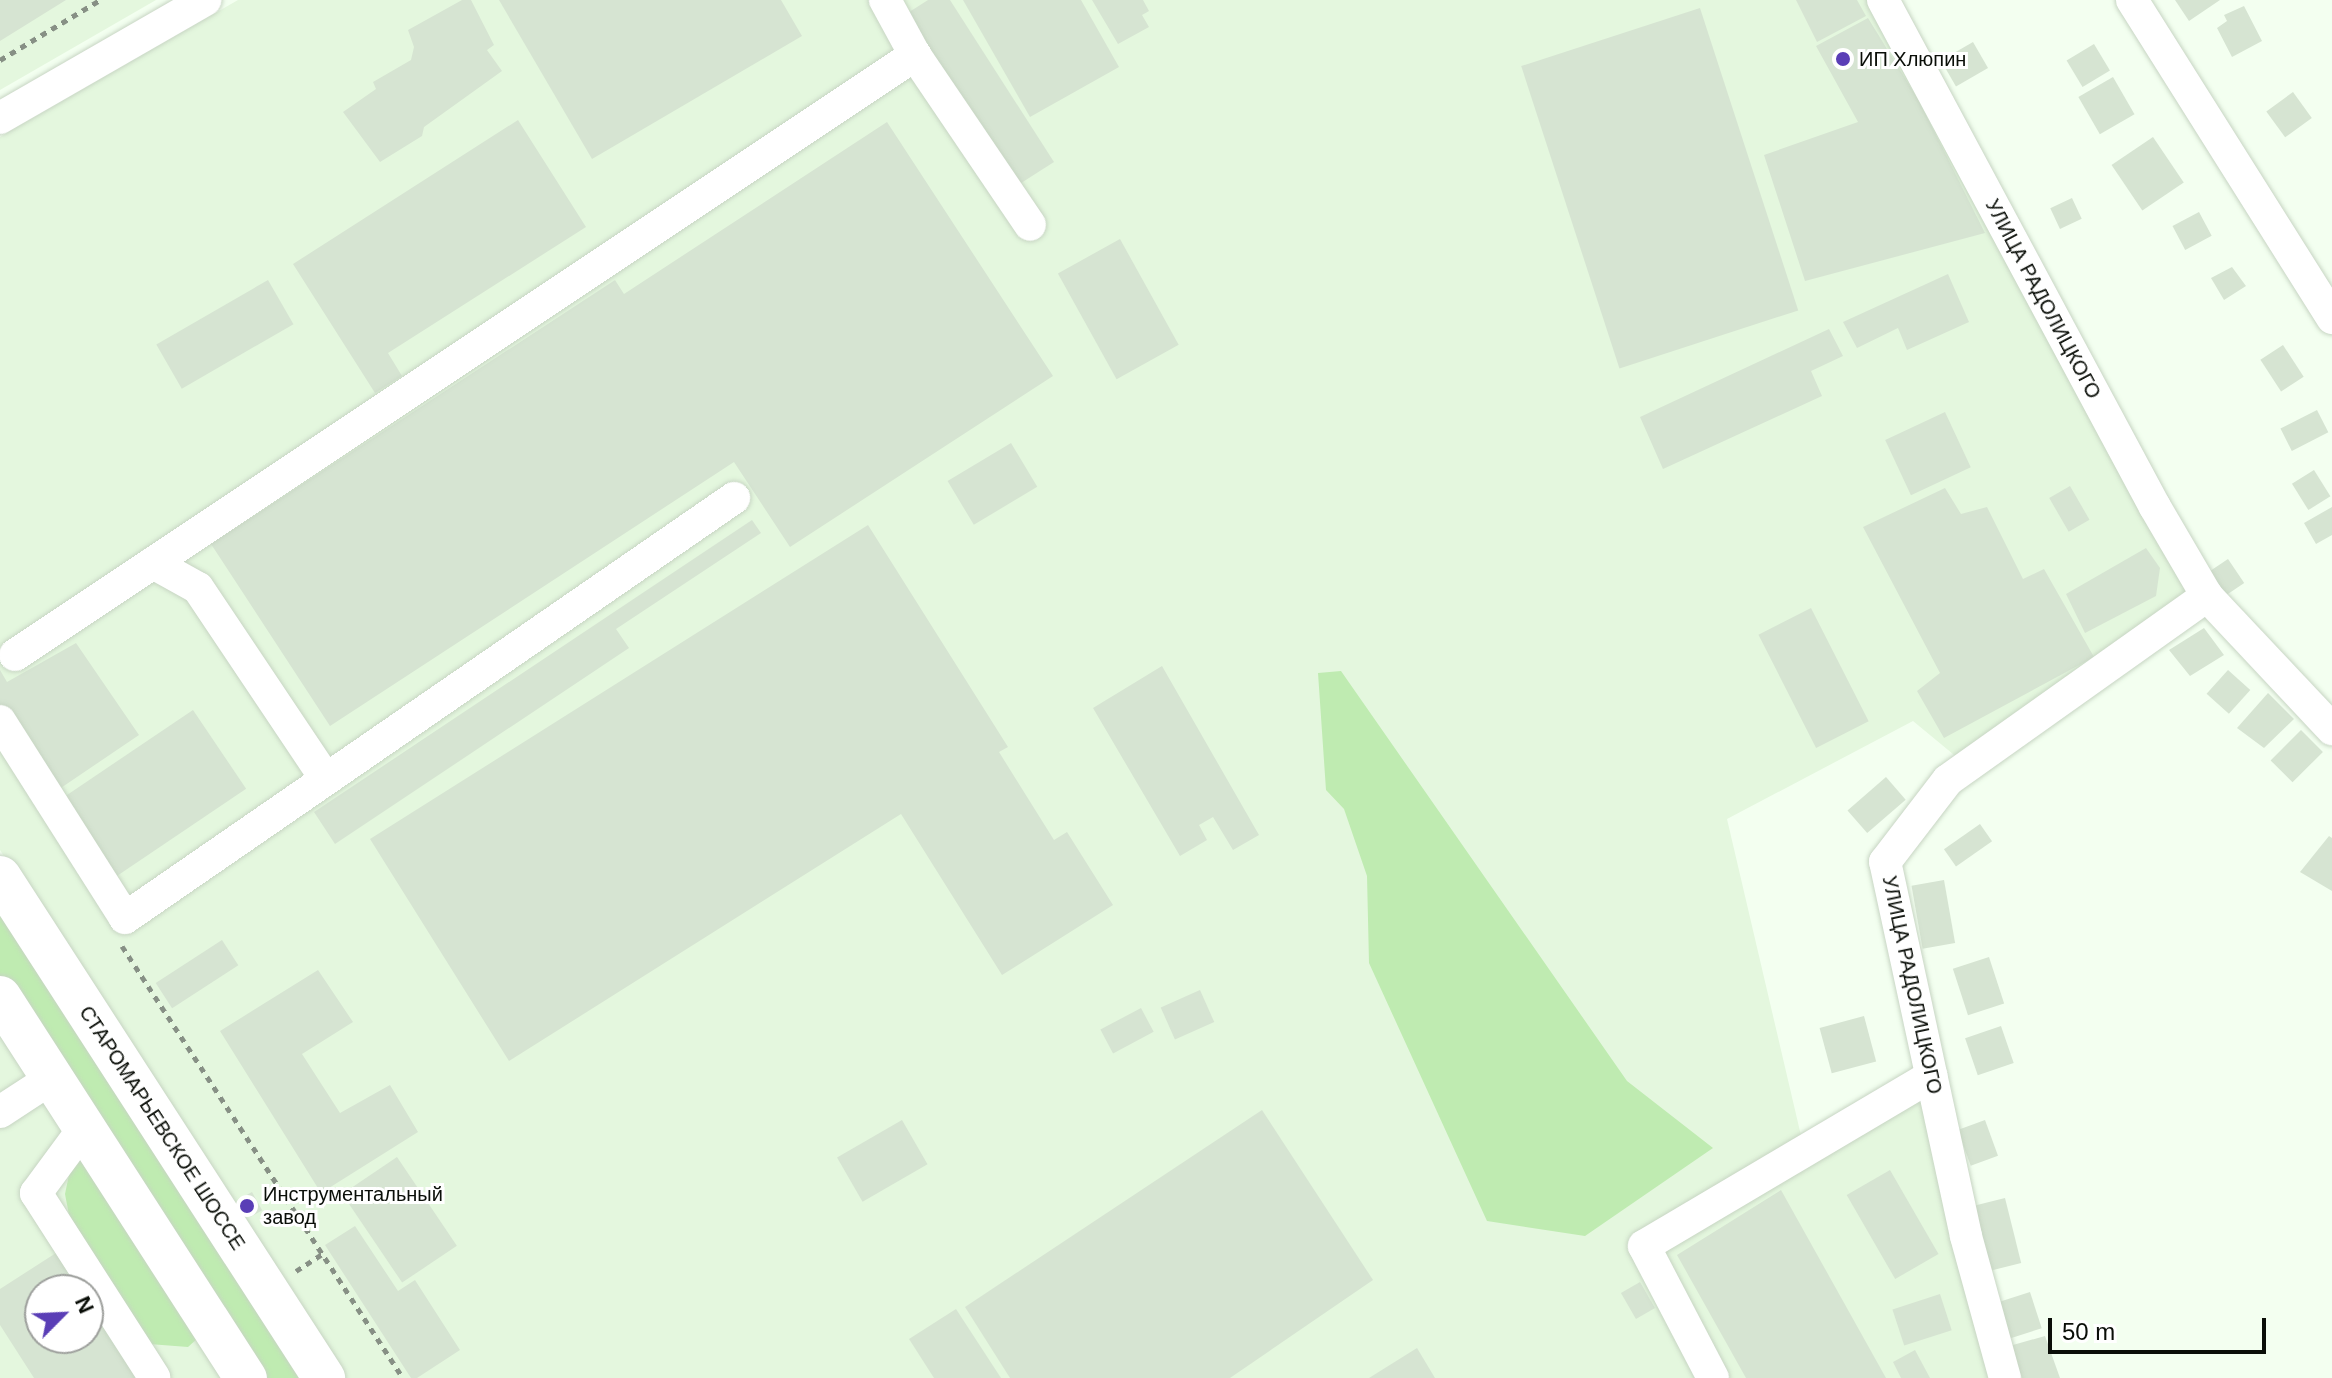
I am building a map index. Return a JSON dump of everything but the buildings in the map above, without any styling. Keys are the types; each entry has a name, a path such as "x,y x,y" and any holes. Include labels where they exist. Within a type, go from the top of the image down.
{"main road":[{"name":"СТАРОМАРЬЕВСКОЕ ШОССЕ","path":"0,877 324,1378"},
{"path":"0,997 246,1378"}],"street":[{"path":"0,118 205,0"},
{"path":"885,0 915,55 1030,225"},
{"name":"УЛИЦА РАДОЛИЦКОГО","path":"1883,0 2155,507 2207,596 2332,729"},
{"path":"2132,0 2332,318"},
{"path":"15,655 915,55"},
{"path":"0,721 125,918 734,498"},
{"path":"153,563 198,588 326,779"},
{"name":"УЛИЦА РАДОЛИЦКОГО","path":"2005,1378 1966,1236 1885,862 1948,780 2207,596"},
{"path":"1713,1378 1644,1246 1932,1076"},
{"path":"0,1112 52,1078"},
{"path":"84,1128 36,1193 154,1377"}],"path":[{"path":"0,60 100,0"},
{"path":"120,943 403,1378"}],"shaded area":[{"path":"0,0 156,0 0,90"},
{"path":"238,0 1867,0 2196,595 1959,759 1913,721 1727,819 1806,1157 1927,1085 1998,1378 341,1378 0,850 0,137"},
{"path":"0,1018 233,1378 0,1378"}],"green space":[{"path":"1341,671 1627,1081 1713,1148 1585,1236 1487,1221 1369,963 1367,876 1344,809 1326,790 1318,673"},
{"path":"0,913 302,1378 245,1378 0,1001"},
{"path":"82,1159 198,1338 188,1347 149,1344 69,1215 65,1194 70,1170"}],"place":[{"name":"ИП Хлюпин","path":"1843,59"},
{"name":"Инструментальный завод","path":"247,1206"}]}
